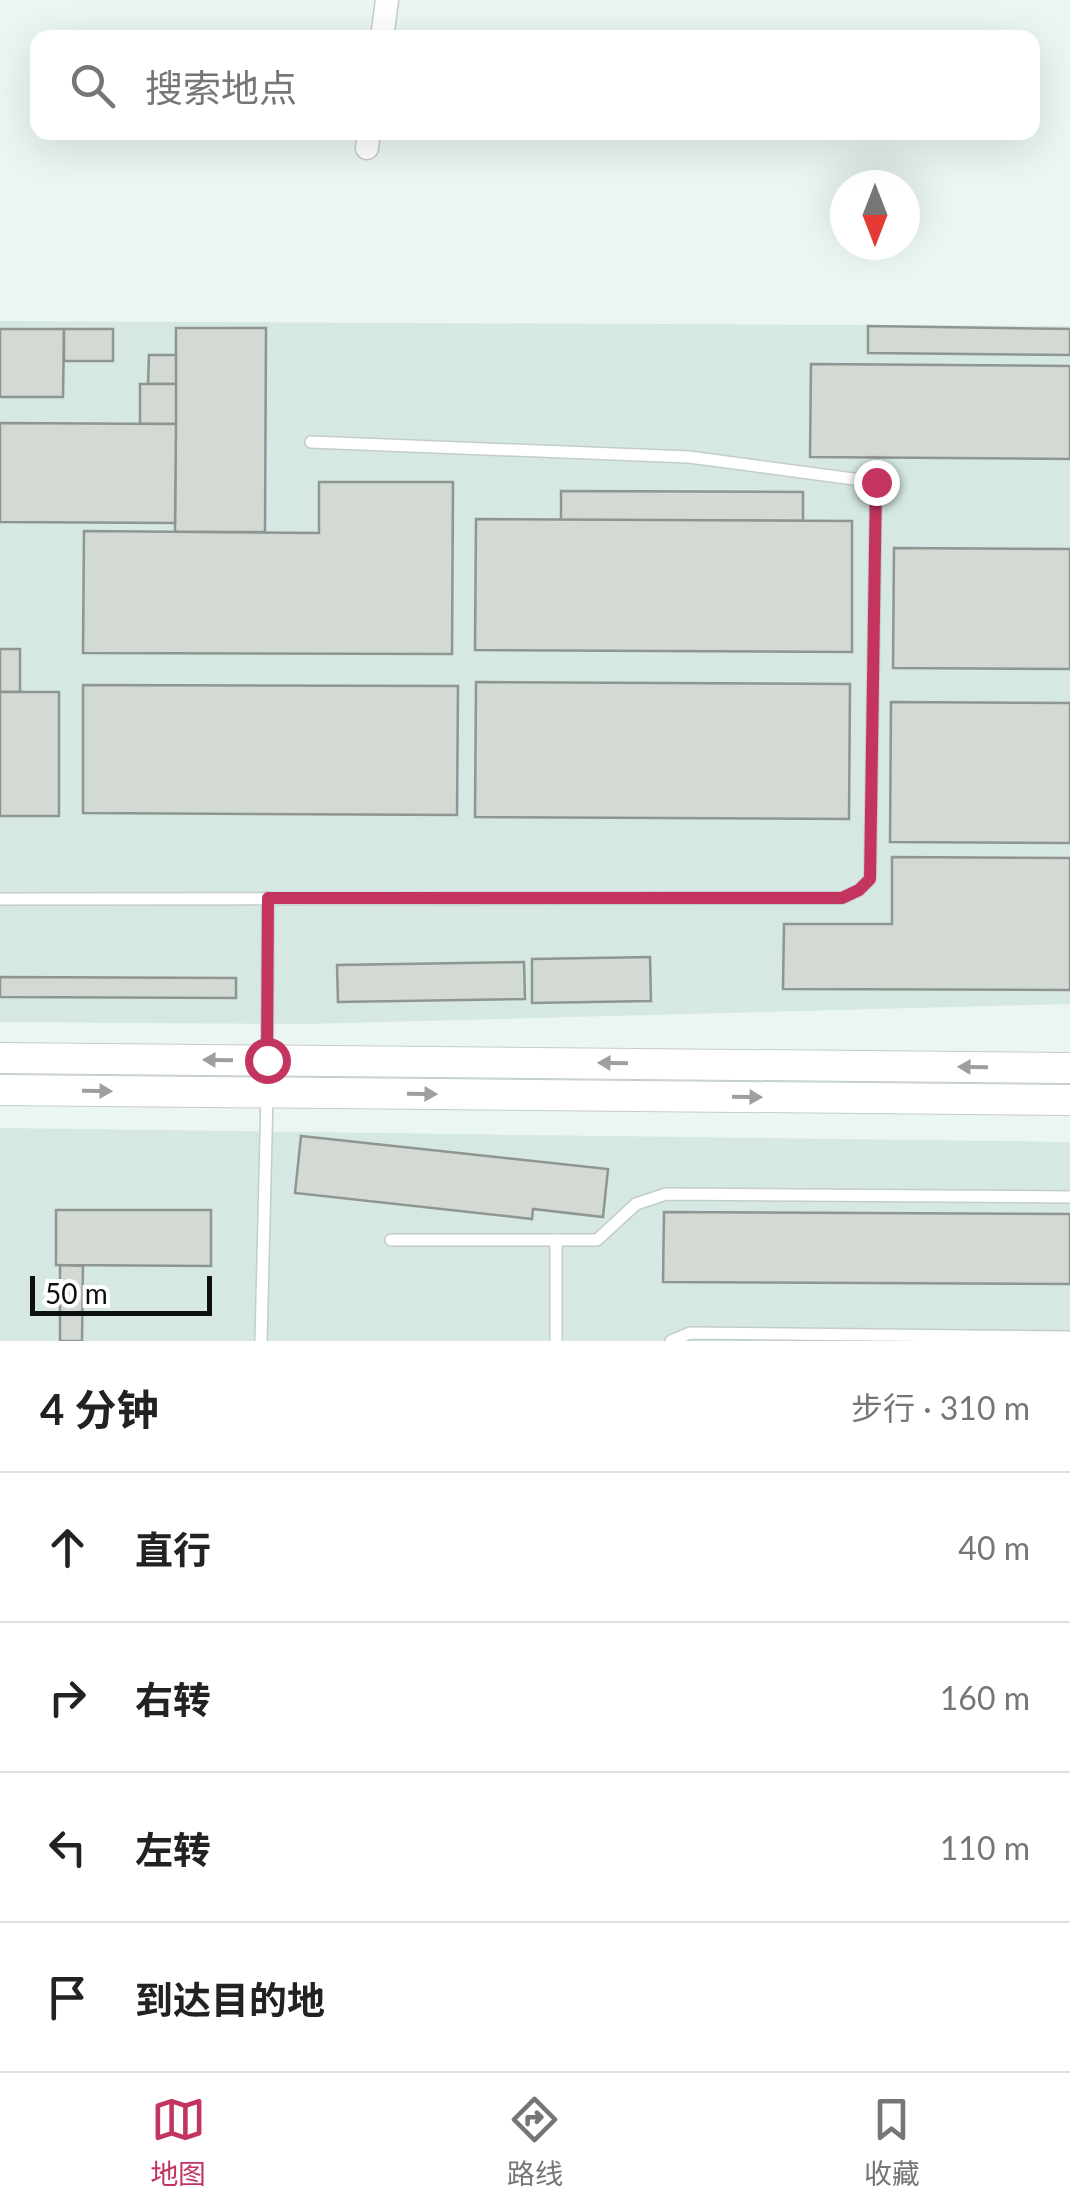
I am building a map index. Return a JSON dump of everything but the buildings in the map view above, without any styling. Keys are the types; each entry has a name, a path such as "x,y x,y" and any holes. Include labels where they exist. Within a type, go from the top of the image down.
{"street":[{"path":"383,30 387,0"},
{"path":"0,1058 1070,1068"},
{"path":"0,1090 1070,1100"}],"lane":[{"path":"0,899 842,898 870,879 876,482 689,456 311,442"},
{"path":"267,1060 268,898"},
{"path":"261,1341 267,1092"},
{"path":"391,1240 596,1240 636,1204 666,1194 1070,1196"},
{"path":"556,1240 556,1341"},
{"path":"672,1341 690,1333 1067,1337"}],"shaded area":[{"path":"0,321 1070,326 1070,1004 306,1024 0,1022"},
{"path":"0,1128 1070,1142 1070,1341 0,1341"}],"route":[{"path":"267,1060 268,898 842,898 859,890 870,879 876,482"}]}
